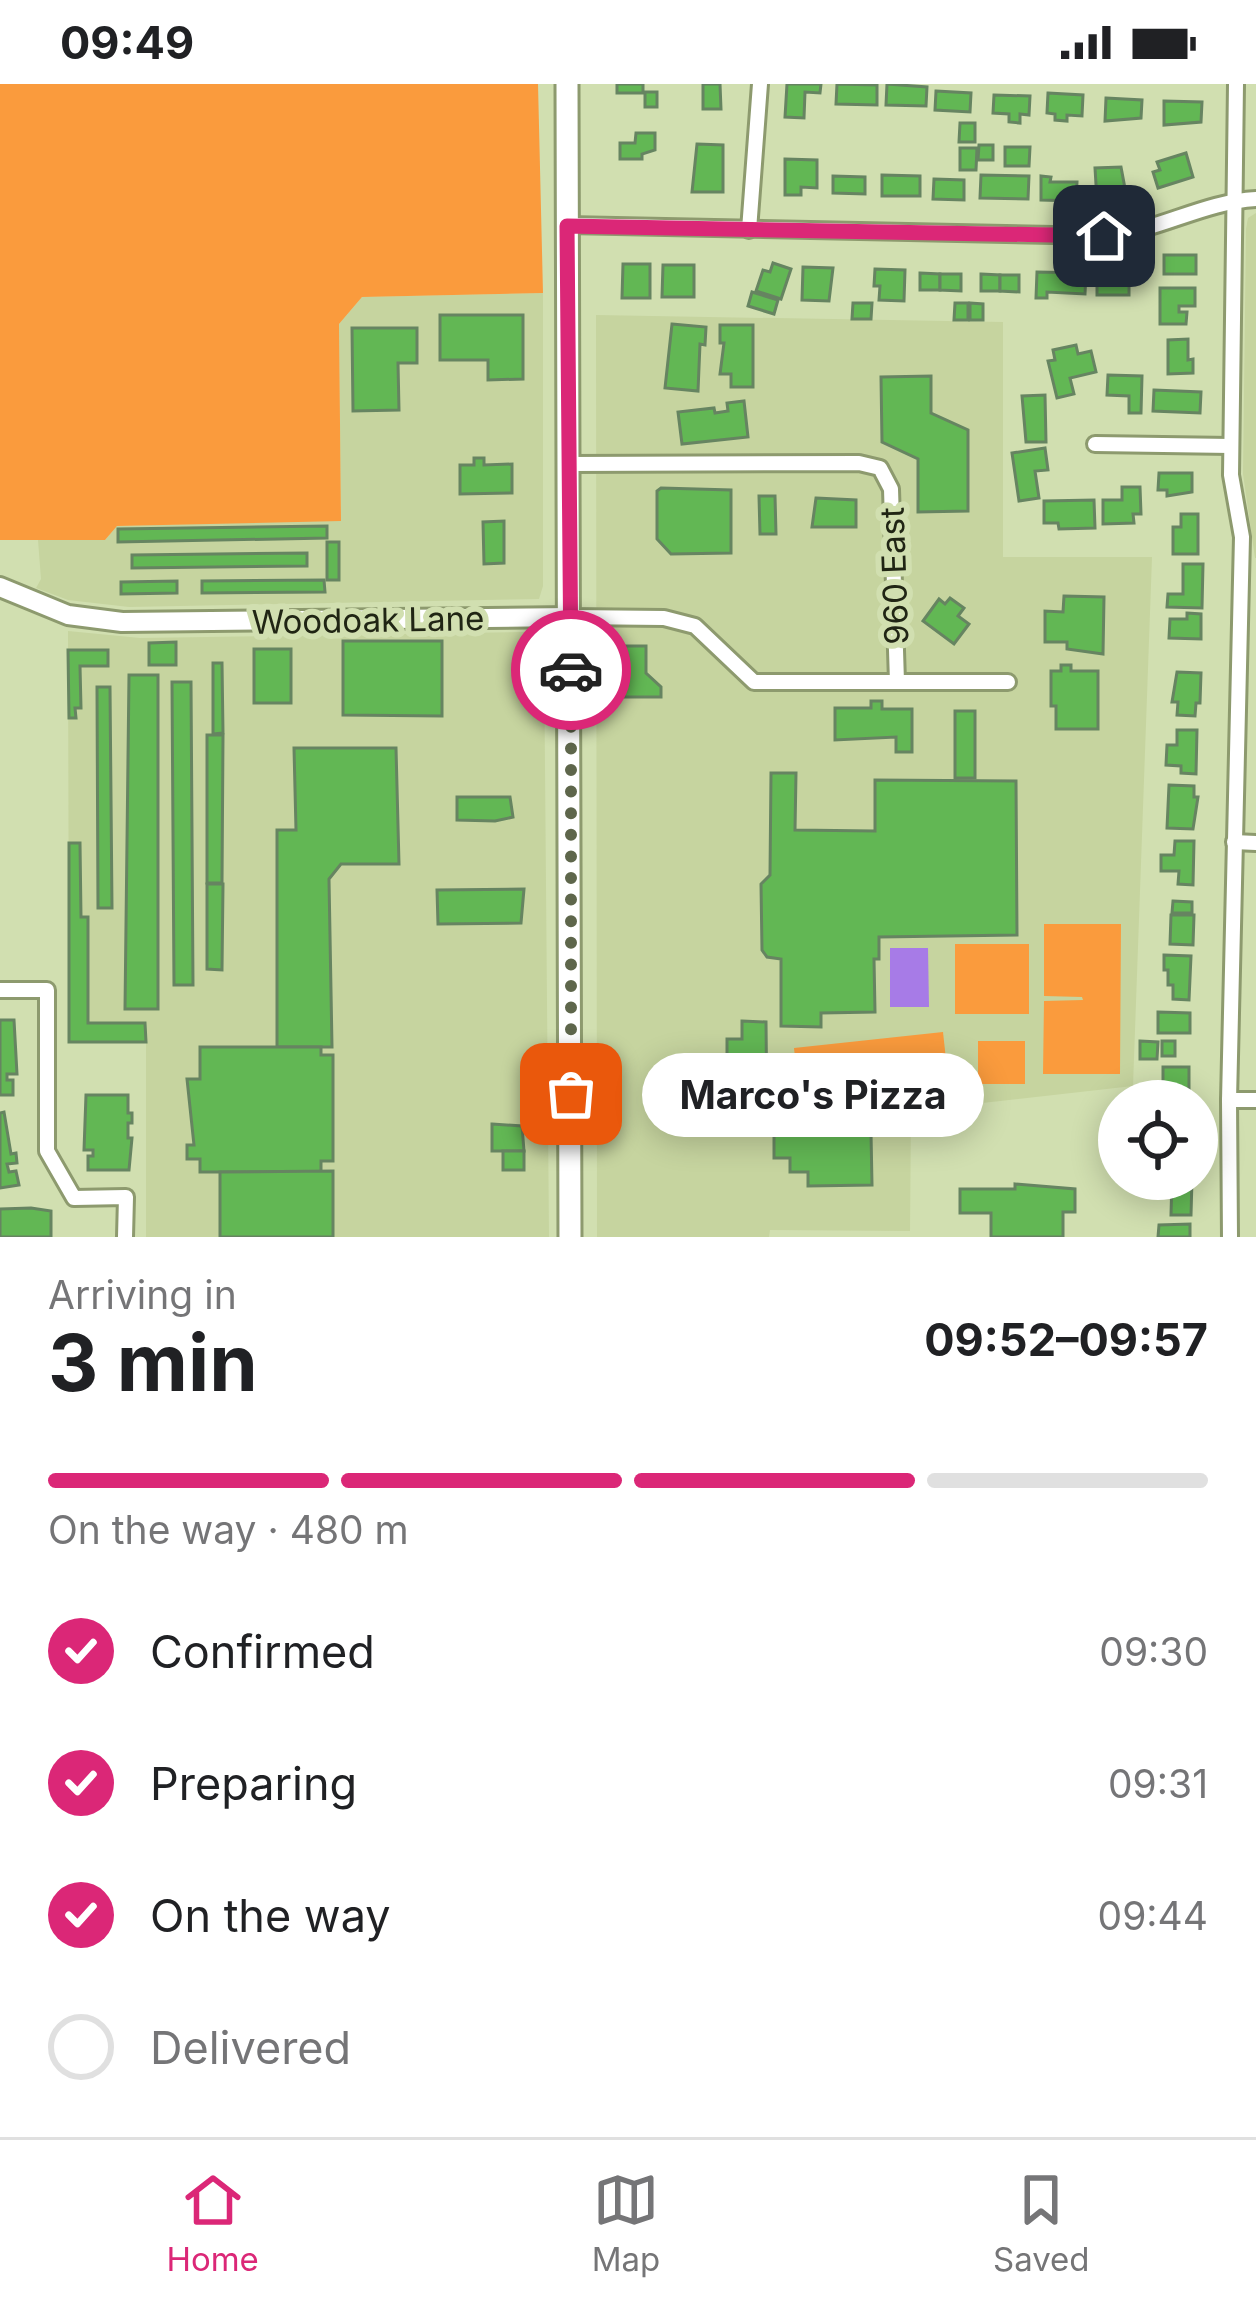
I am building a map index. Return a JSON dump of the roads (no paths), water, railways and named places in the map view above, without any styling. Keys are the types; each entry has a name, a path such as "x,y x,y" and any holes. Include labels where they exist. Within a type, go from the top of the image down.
{"main road":[{"path":"567,84 570,1237"}],"street":[{"path":"749,230 760,84"},
{"path":"1230,1237 1234,842 1248,650 1231,446 1236,84"},
{"path":"567,226 1104,236 1146,230 1203,207 1256,199"},
{"path":"1095,443 1231,446"},
{"name":"960 East","path":"569,464 872,464 884,472 891,489 897,682"},
{"name":"Woodoak Lane","path":"0,586 68,615 122,622 664,618 695,626 754,682 1008,682"},
{"path":"1234,842 1256,843"},
{"path":"0,990 47,990 47,1151 74,1198 126,1197 125,1237"},
{"path":"1229,1100 1256,1100"}],"place":[{"name":"Marco's Pizza","path":"571,1094"}]}
